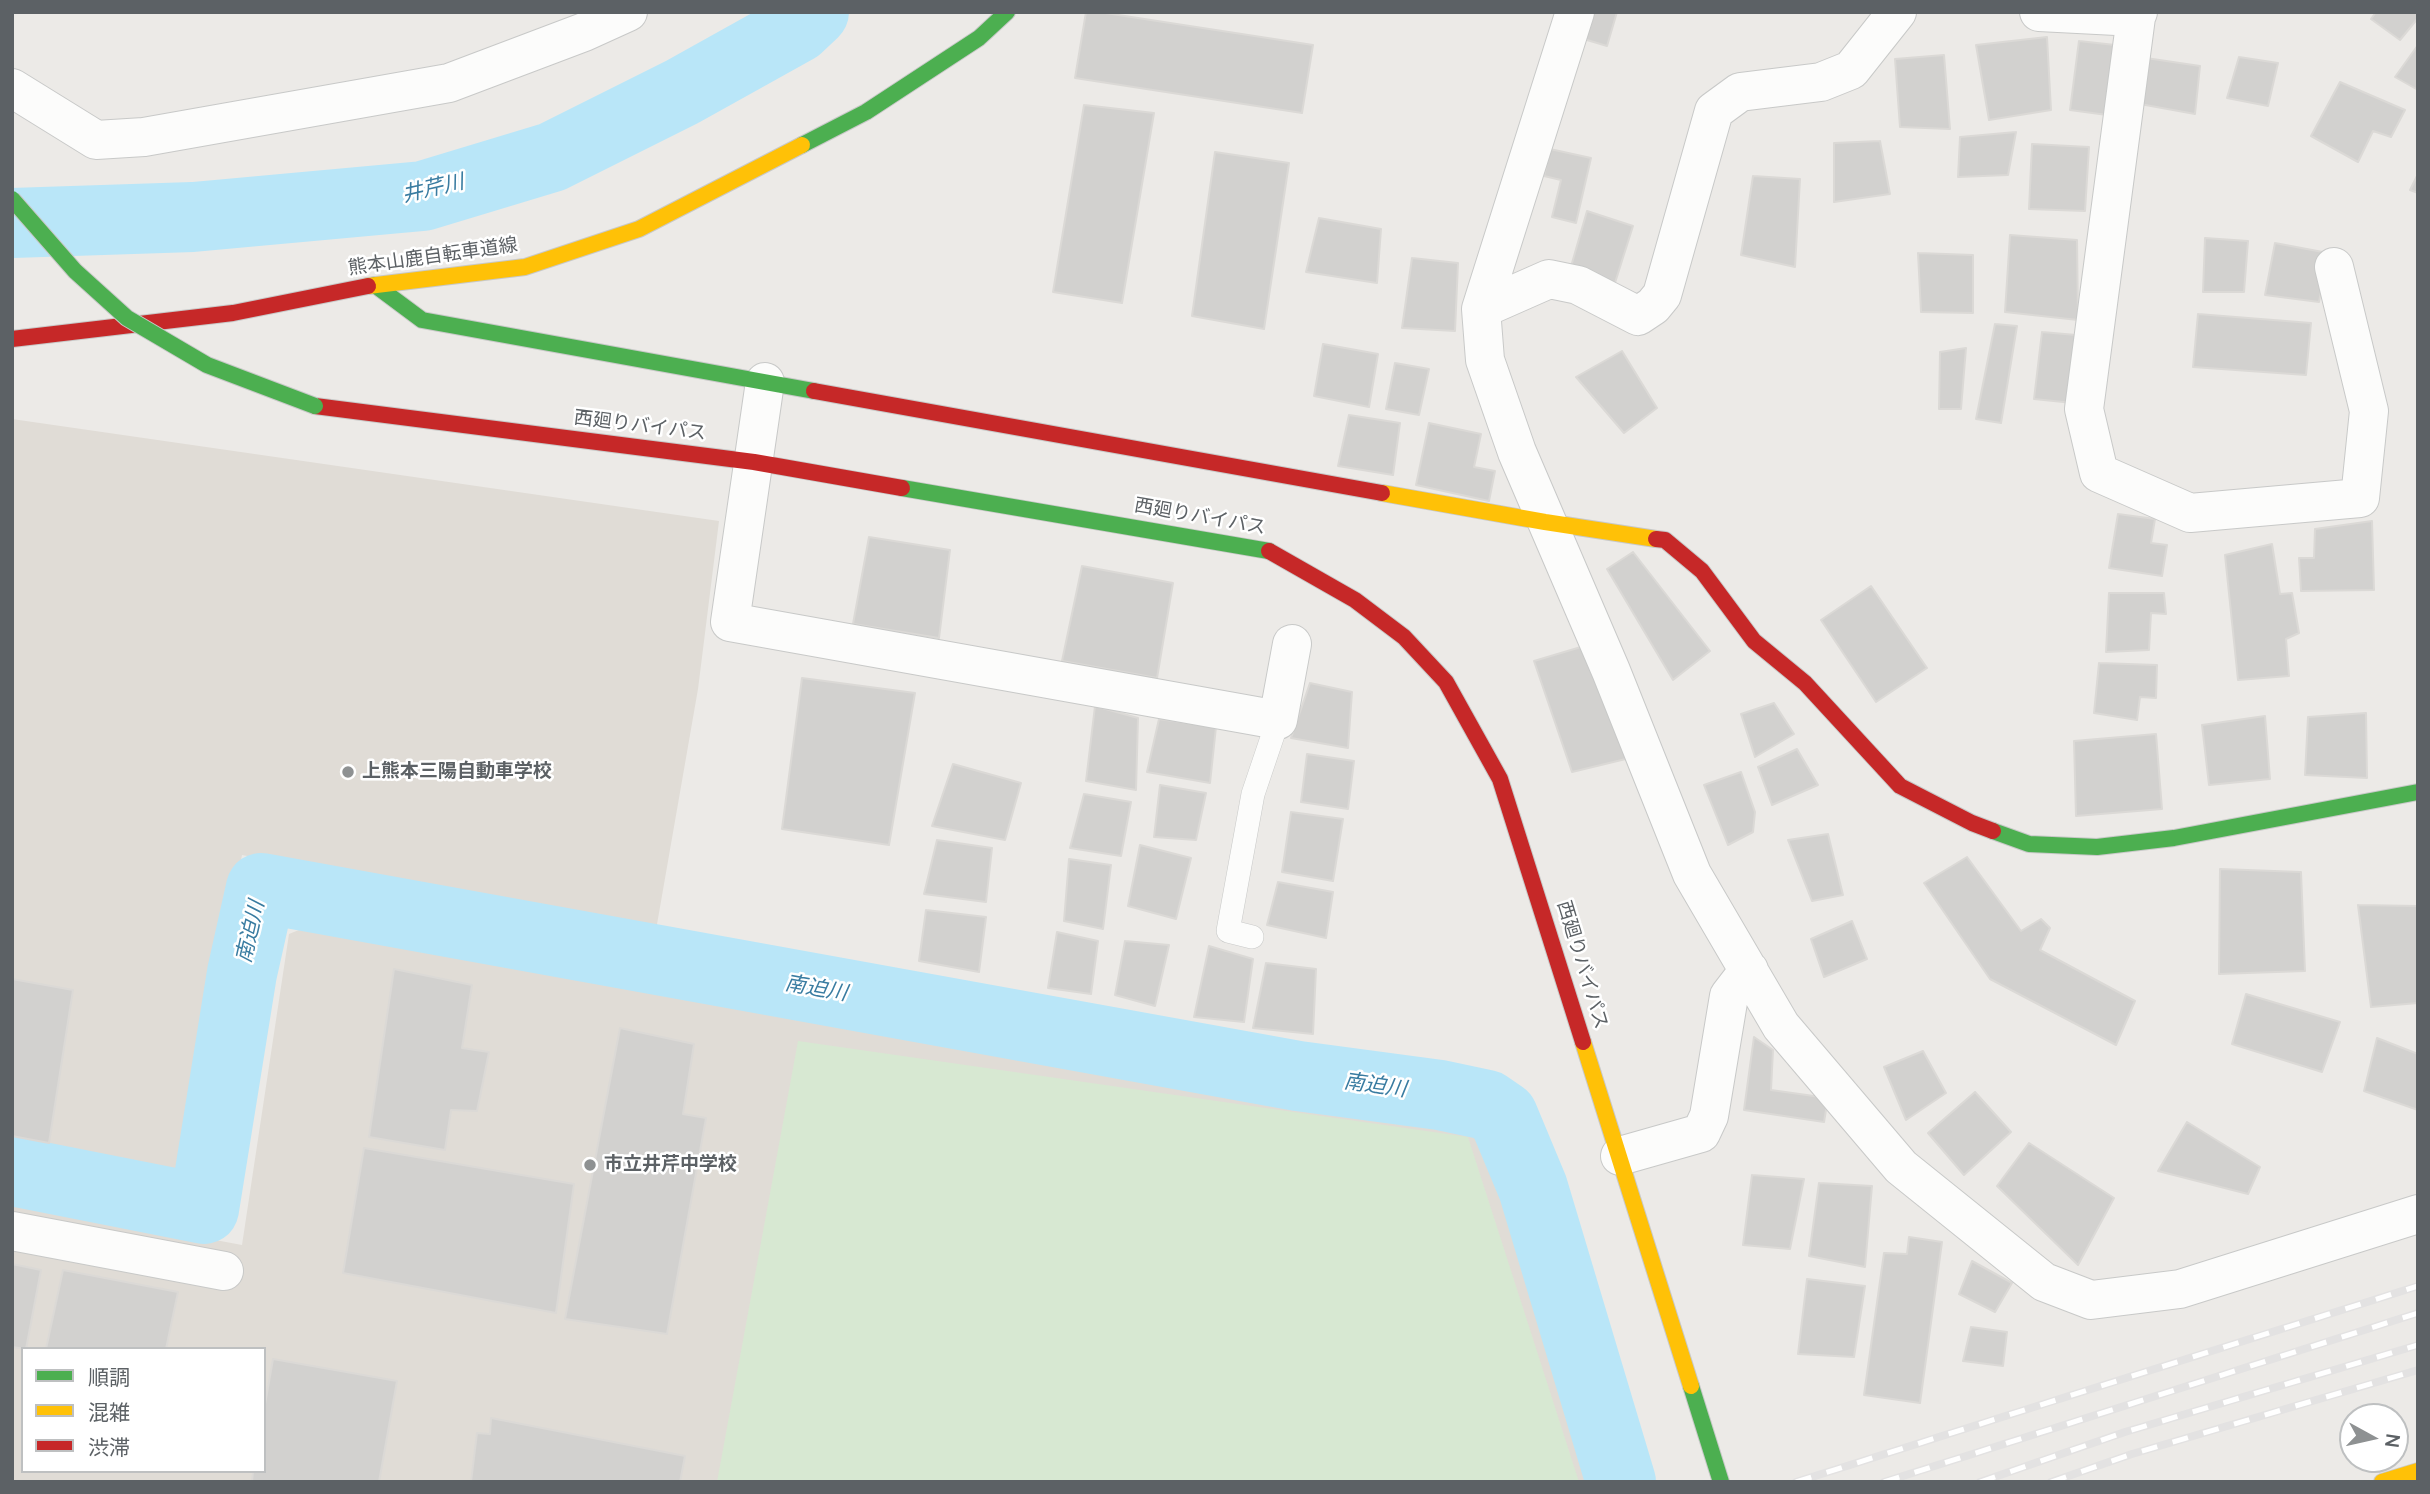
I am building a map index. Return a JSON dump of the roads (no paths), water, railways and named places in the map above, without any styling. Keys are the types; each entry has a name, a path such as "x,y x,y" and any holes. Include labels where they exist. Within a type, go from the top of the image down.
{"street":[{"path":"12,88 96,140 144,136 449,83 584,32 628,12"},
{"name":"熊本山鹿自転車道線","path":"12,339 233,313 375,285 525,267 639,229 866,113 979,38 1007,12"},
{"path":"1575,12 1481,309 1485,360 1545,522 1611,671 1692,874 1781,1026 1901,1167 2044,1282 2091,1300 2180,1289 2418,1214"},
{"path":"1481,309 1549,279 1578,285 1638,316 1653,306 1662,295 1714,111 1740,92 1821,82 1852,71 1897,12"},
{"path":"2039,12 2137,15 2084,409 2099,474 2190,513 2360,498 2369,411 2334,267"},
{"name":"西廻りバイパス","path":"12,199 75,271 127,318 207,365 315,405 754,462 1271,551 1355,600 1404,637 1446,682 1500,779 1721,1482"},
{"path":"375,285 422,320 1545,522 1665,540 1702,571 1754,641 1805,683 1900,786 1972,823 2029,844 2097,847 2174,838 2418,792"},
{"path":"765,382 730,622 1278,720 1292,644"},
{"path":"1620,1156 1702,1133 1709,1116 1729,996 1749,970"},
{"path":"12,1231 224,1271"},
{"path":"2382,1482 2418,1471"}],"lane":[{"path":"1252,937 1228,931 1253,794 1278,720"}],"waterway":[{"name":"井芹川","path":"12,223 193,217 423,196 552,157 682,92 797,28 814,12"},
{"name":"南迫川","path":"12,1171 204,1209 242,973 261,888 1298,1076 1440,1095 1487,1105 1503,1116 1533,1188 1621,1482"}],"railway":[{"path":"1796,1482 2418,1286"},
{"path":"1884,1482 2418,1313"},
{"path":"1980,1482 2125,1432 2418,1345"},
{"path":"2051,1482 2132,1454 2418,1370"}],"place":[{"name":"上熊本三陽自動車学校","path":"348,772"},
{"name":"市立井芹中学校","path":"590,1165"}]}
